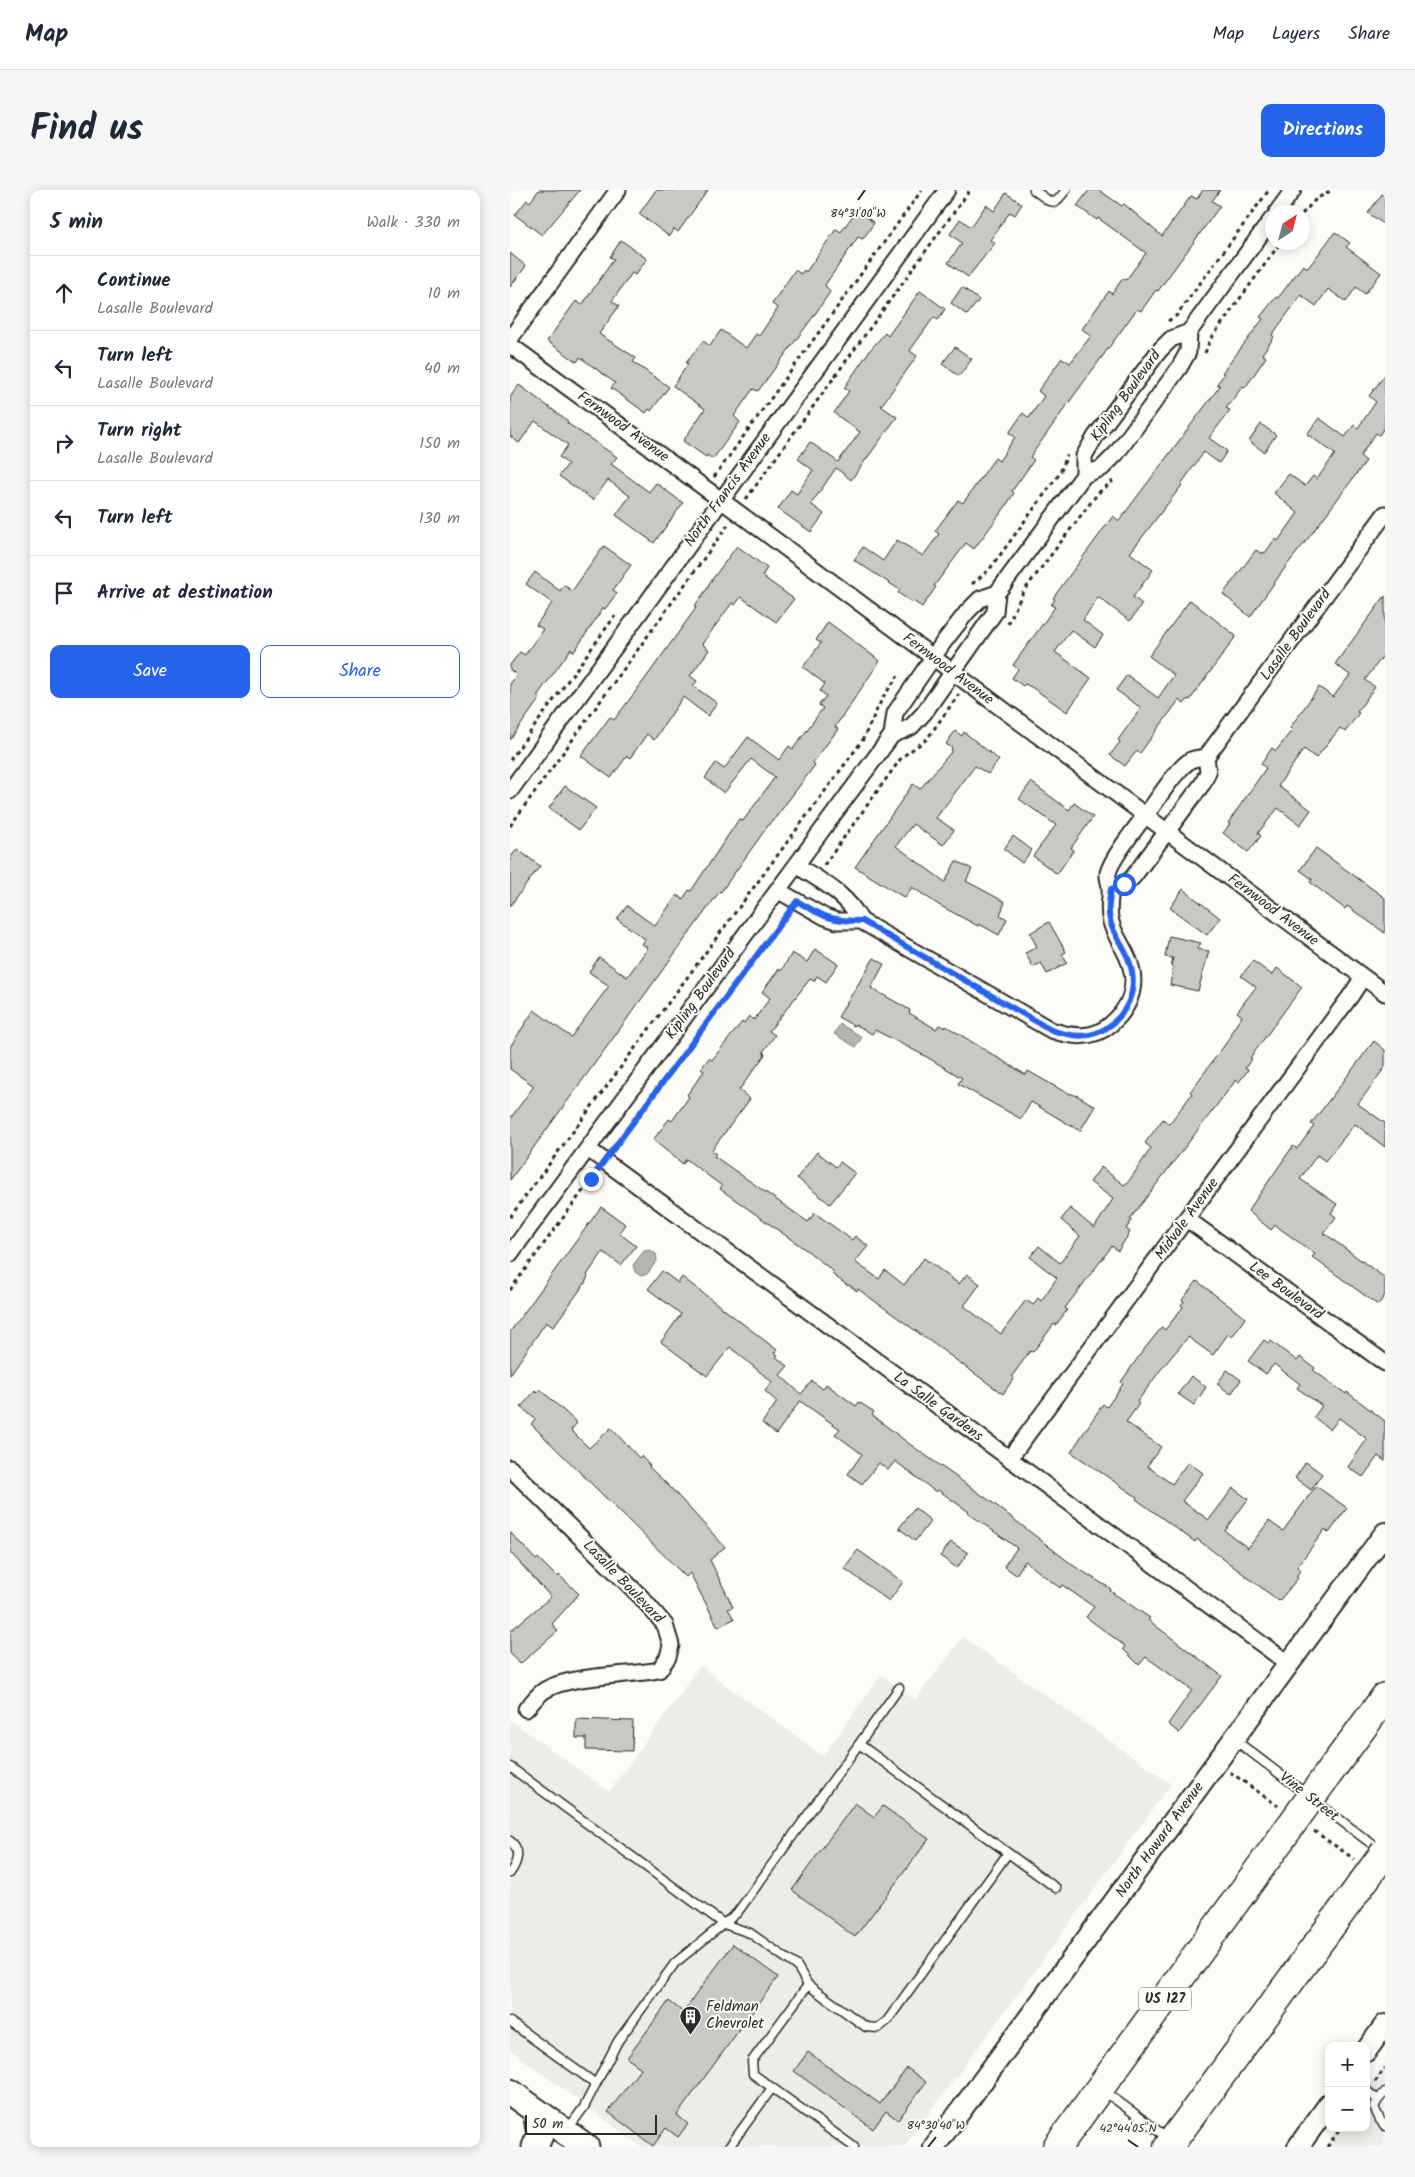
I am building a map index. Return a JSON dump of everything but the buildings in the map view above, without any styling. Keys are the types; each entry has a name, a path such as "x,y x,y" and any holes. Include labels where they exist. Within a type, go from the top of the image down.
{"highway":[{"name":"US 127","path":"1057,2147 1385,1698"},
{"path":"1170,2144 1385,1853"}],"main road":[{"path":"510,2092 577,2142"},
{"path":"535,2147 540,2135 536,2111"}],"street":[{"path":"510,339 618,190"},
{"name":"North Francis Avenue","path":"510,791 947,190"},
{"path":"1282,205 1294,190"},
{"name":"Kipling Boulevard","path":"1084,475 1084,456 1095,437 1159,351 1171,339 1189,332 1265,229"},
{"name":"Kipling Boulevard","path":"892,735 911,727 924,713 995,612 997,593 1084,475 1102,468 1116,454 1174,376 1188,352 1189,332"},
{"name":"Fernwood Avenue","path":"510,346 721,499 1385,993"},
{"name":"Lasalle Boulevard","path":"796,865 852,905 862,921 1051,1030 1071,1037 1091,1035 1107,1028 1122,1015 1131,999 1134,979 1128,959 1111,924 1108,906 1111,889 1108,875 1113,862 1146,815 1184,767 1191,760 1206,756 1385,514"},
{"name":"Kipling Boulevard","path":"510,1254 516,1234 588,1149 892,735 895,713 933,658 974,605 980,599 997,593"},
{"path":"1111,889 1124,884 1133,877 1203,783 1208,772 1206,756"},
{"name":"Lasalle Boulevard","path":"777,890 825,917 837,921 862,921"},
{"name":"Midvale Avenue","path":"1009,1459 1363,977"},
{"name":"La Salle Gardens","path":"588,1149 1289,1664"},
{"name":"Lee Boulevard","path":"1187,1219 1385,1363"},
{"name":"Lasalle Boulevard","path":"510,1468 641,1597 665,1625 670,1645 668,1657 659,1670 565,1682 544,1690 526,1709"},
{"name":"North Howard Avenue","path":"934,2147 1385,1533"},
{"path":"1370,2046 1385,2026"},
{"path":"1298,2147 1325,2110"}],"lane":[{"path":"1034,190 1049,201 1056,202 1066,190"},
{"path":"577,2142 584,2107 618,2041 675,1963 737,1913 899,1688"},
{"name":"Vine Street","path":"1234,1738 1385,1853"},
{"path":"859,1744 1056,1888"},
{"path":"510,1767 724,1924 750,1933 797,1966 808,1985 866,2027 878,2028 887,2021 1008,1853"},
{"path":"510,1841 514,1844 518,1854 516,1864 510,1873"},
{"path":"808,1985 752,2061 753,2074 854,2147"},
{"path":"510,2022 596,2084"},
{"path":"729,2147 772,2088"},
{"path":"1100,2088 1170,2144"},
{"path":"1383,2123 1374,2107 1385,2092"},
{"path":"1370,2093 1378,2100"}],"path":[{"path":"1310,205 1316,199 1332,190"},
{"path":"1203,358 1210,340 1275,250"},
{"path":"1006,627 1012,620 1023,592 1098,493 1118,477"},
{"path":"815,877 902,757 927,739 966,683"},
{"path":"510,1290 797,901"},
{"path":"1327,2147 1338,2132"}],"shaded area":[{"path":"840,1024 862,1037 856,1047 834,1034"},
{"path":"650,1250 656,1254 657,1261 647,1274 641,1276 635,1272 633,1265 644,1251"},
{"path":"963,1637 1171,1784 904,2147 642,2147 510,2050 510,1720 609,1792 700,1666 823,1756 881,1675 915,1700"},
{"path":"1385,2063 1385,2147 1324,2147 1335,2132 1370,2132 1370,2084"}],"place":[{"name":"Feldman Chevrolet","path":"690,2035"}],"route":[{"path":"591,1179 797,901 825,917 837,921 862,921 1051,1030 1071,1037 1091,1035 1107,1028 1122,1015 1131,999 1134,979 1128,959 1111,924 1108,906 1111,889 1124,884"}]}
